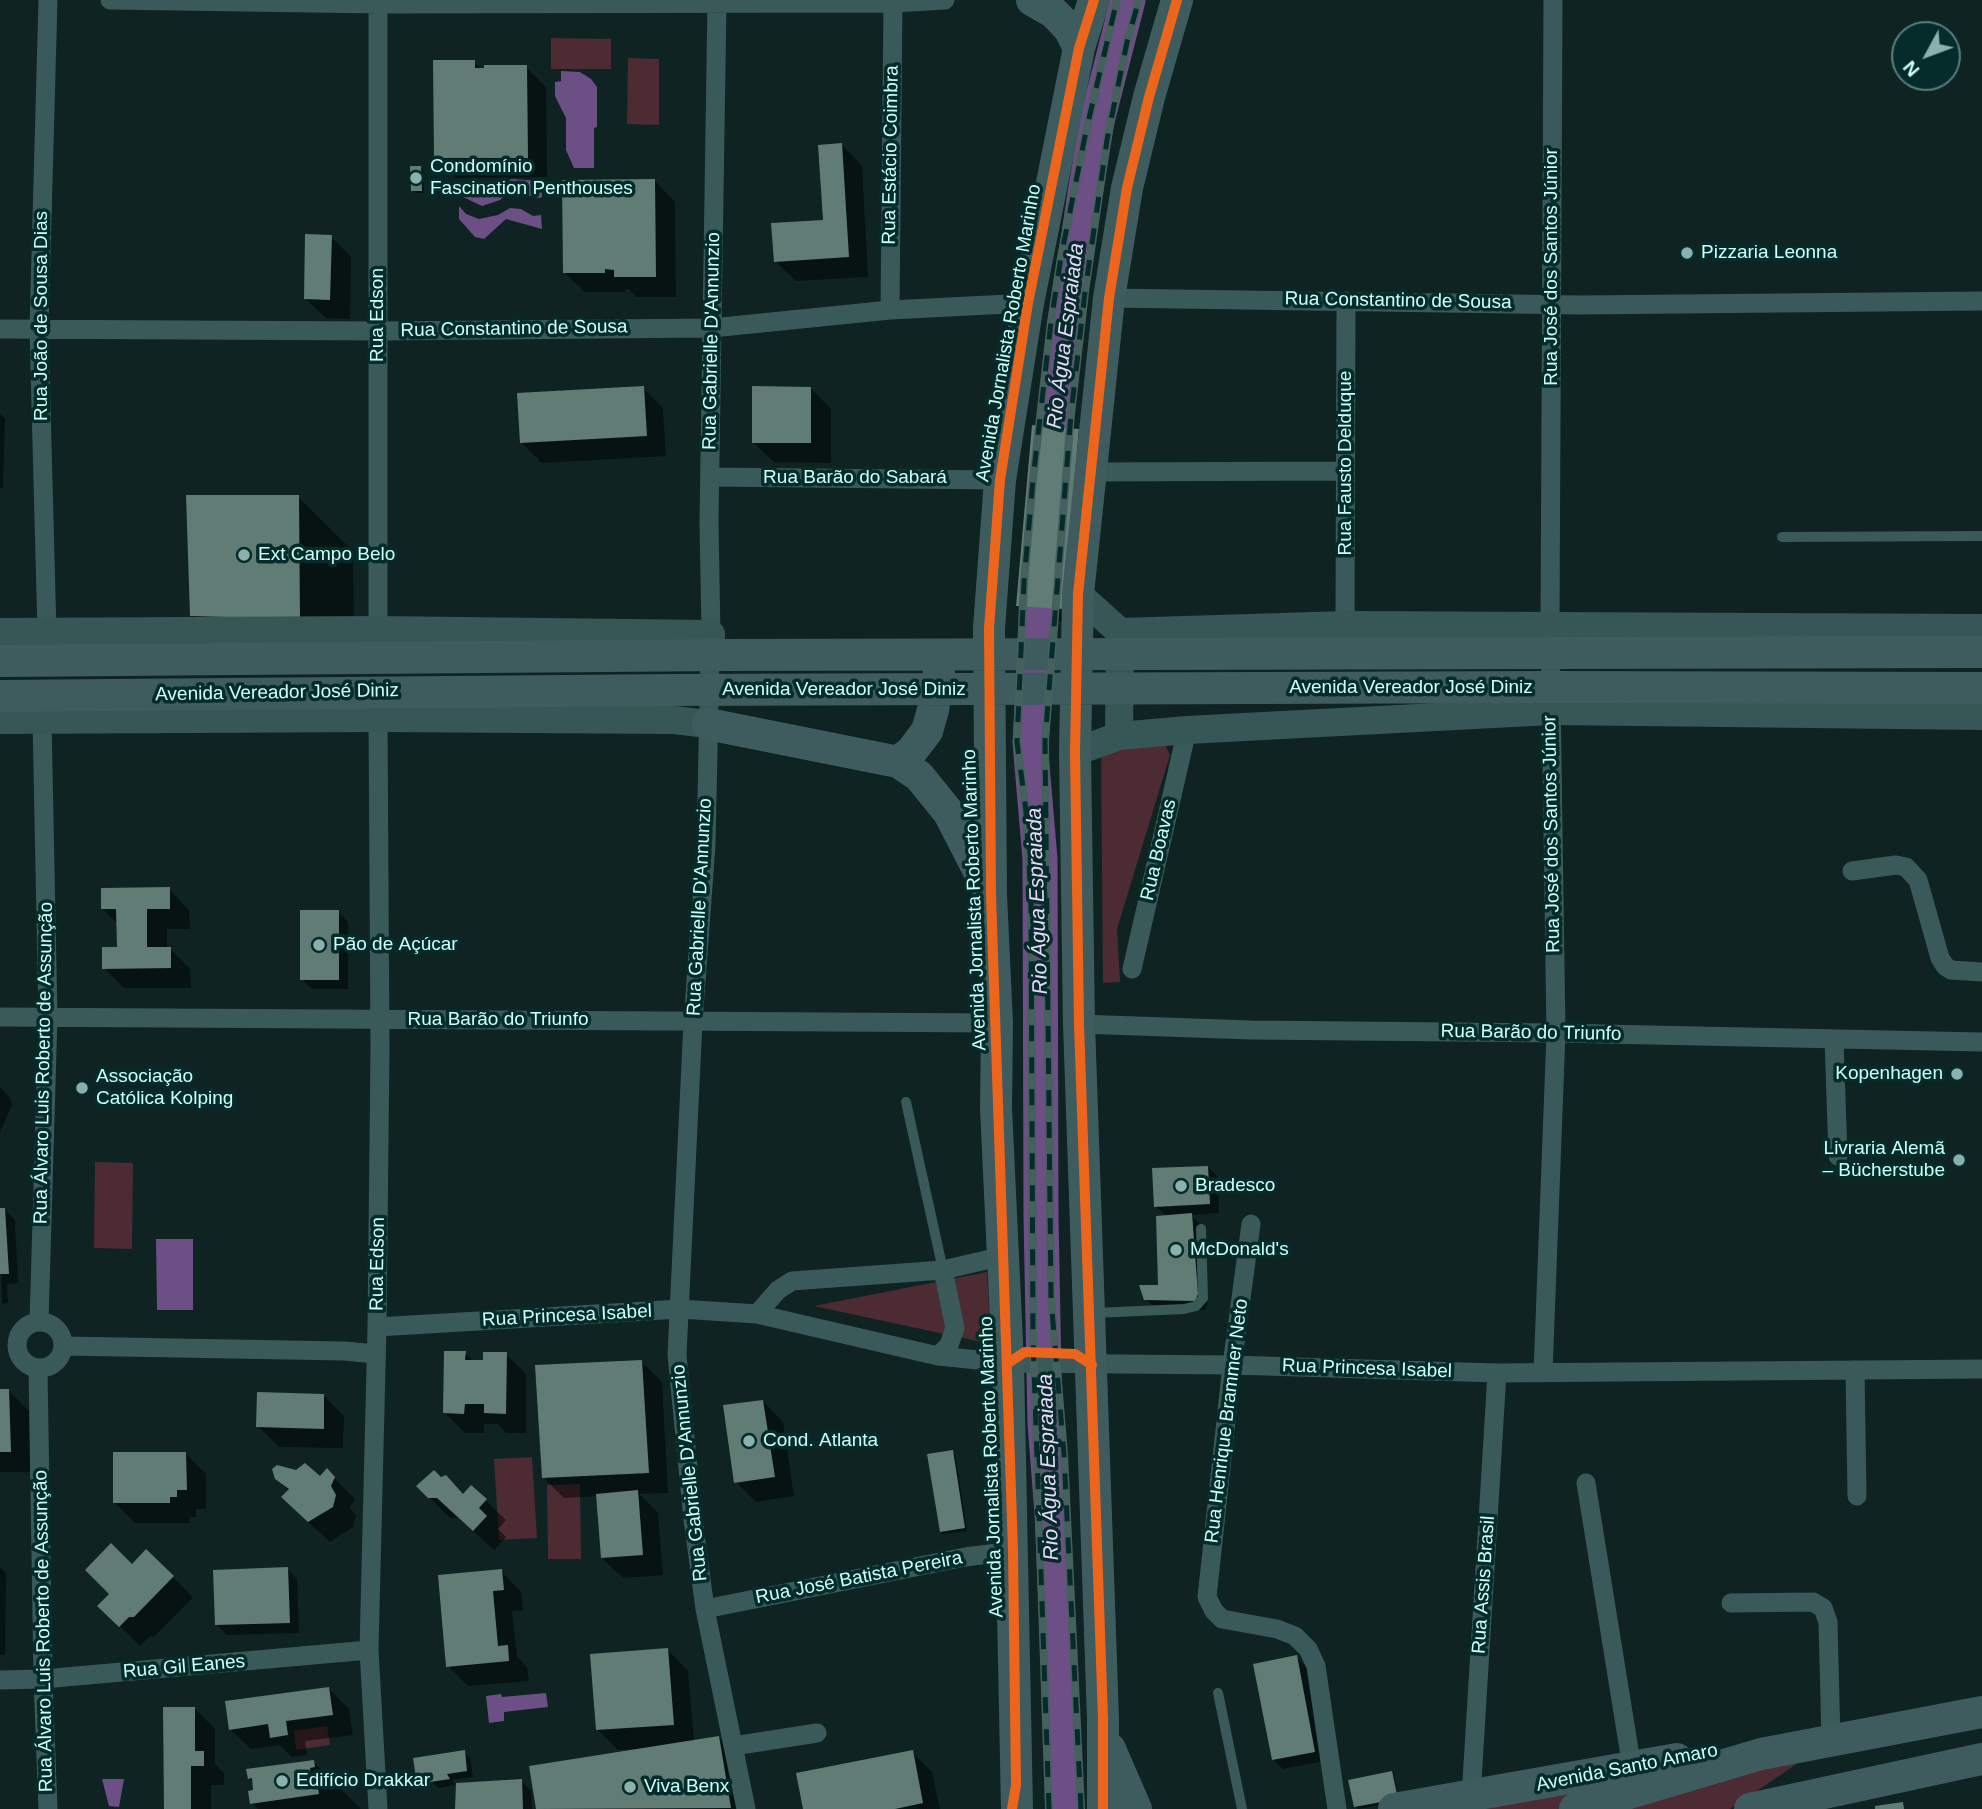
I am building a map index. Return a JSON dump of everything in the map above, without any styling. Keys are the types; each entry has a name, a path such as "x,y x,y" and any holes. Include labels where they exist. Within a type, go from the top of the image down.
{"main road":[{"path":"1032,0 1060,19 1070,30 1079,48"},
{"name":"Avenida Jornalista Roberto Marinho","path":"1015,1801 1010,1363 996,1108 997,1023 990,895 989,628 1000,480 1028,303 1079,48 1094,0"},
{"path":"1103,1809 1103,1730 1079,1024 1075,752 1078,594 1109,298 1130,175 1177,0"},
{"path":"715,648 964,636 989,628"},
{"path":"898,762 911,752 927,732 933,710 942,651 938,641 930,636"},
{"name":"Avenida Vereador José Diniz","path":"0,661 715,648 1490,653 1550,639 1982,652"},
{"name":"Avenida Vereador José Diniz","path":"0,696 717,690 1490,688 1550,699 1982,688"},
{"path":"708,724 898,762 919,776 949,813 990,895"},
{"name":"Avenida Santo Amaro","path":"1394,1809 1632,1769 1732,1747 1760,1754 1982,1712"},
{"path":"1103,1730 1136,1809"},
{"path":"1575,1809 1760,1754"},
{"path":"1769,1806 1846,1798 1982,1759"}],"street":[{"name":"Rua João de Sousa Dias","path":"47,633 39,328 48,0"},
{"path":"110,0 945,0"},
{"name":"Rua José dos Santos Júnior","path":"1543,1373 1556,1033 1550,699 1553,0"},
{"name":"Rua Gabrielle D'Annunzio","path":"717,1 710,477 717,690 708,724 706,845 693,1022 677,1355 705,1609 746,1809"},
{"name":"Rua Estácio Coimbra","path":"890,310 893,1"},
{"name":"Rua Edson","path":"378,2 378,630"},
{"name":"Rua Constantino de Sousa","path":"1109,298 1553,304 1982,301"},
{"name":"Rua Fausto Delduque","path":"1345,625 1346,301"},
{"name":"Rua Constantino de Sousa","path":"0,329 378,331 712,328 890,310 1028,303"},
{"path":"1089,472 1345,471"},
{"name":"Rua Barão do Sabará","path":"710,477 1000,480"},
{"path":"1078,594 1120,632 1119,736"},
{"name":"Avenida Vereador José Diniz","path":"1120,632 1345,625 1550,639 1982,628"},
{"name":"Avenida Vereador José Diniz","path":"0,632 378,630 715,648"},
{"name":"Avenida Vereador José Diniz","path":"1075,752 1119,736 1550,699 1982,716"},
{"name":"Rua Edson","path":"378,718 377,1327 369,1650 378,1809"},
{"name":"Avenida Vereador José Diniz","path":"0,720 378,718 674,720 708,724"},
{"name":"Rua Álvaro Luis Roberto de Assunção","path":"39,1322 48,1017 42,720"},
{"name":"Rua Boavas","path":"1132,969 1187,730"},
{"path":"1852,871 1896,865 1906,867 1918,880 1940,958 1945,966 1951,970 1982,972"},
{"name":"Rua Barão do Triunfo","path":"0,1017 997,1023"},
{"name":"Rua Barão do Triunfo","path":"1079,1024 1251,1030 1982,1042"},
{"path":"1834,1039 1838,1156"},
{"name":"Rua Henrique Brammer Neto","path":"1251,1224 1232,1365 1208,1597 1218,1615 1228,1621 1277,1629 1295,1636 1308,1648 1316,1666 1337,1809"},
{"path":"757,1314 778,1290 792,1281 943,1270 1003,1256"},
{"path":"937,1356 949,1345 955,1328 943,1270"},
{"name":"Rua Princesa Isabel","path":"377,1327 680,1310 757,1314 937,1356 1010,1363 1232,1365 1497,1373 1982,1369"},
{"path":"39,1322 53,1326 62,1338 64,1346 58,1360 46,1368 38,1368 24,1362 9,1349 25,1328 39,1322"},
{"path":"64,1346 376,1354"},
{"name":"Rua Álvaro Luis Roberto de Assunção","path":"38,1368 48,1809"},
{"path":"1854,1370 1857,1496"},
{"name":"Rua Assis Brasil","path":"1471,1797 1497,1373"},
{"path":"1586,1483 1632,1769"},
{"name":"Rua José Batista Pereira","path":"705,1609 965,1557 1013,1551"},
{"path":"1731,1603 1813,1602 1823,1608 1828,1622 1831,1741"},
{"name":"Rua Gil Eanes","path":"0,1680 43,1679 369,1650"},
{"path":"733,1746 817,1733"}],"lane":[{"path":"1782,537 1982,536"},
{"path":"906,1102 943,1270"},
{"path":"1090,1313 1185,1309 1196,1306 1203,1298 1201,1229"},
{"path":"1218,1693 1242,1809"}],"shaded area":[{"path":"551,38 611,39 611,69 551,69"},
{"path":"628,58 659,59 659,125 627,124"},
{"path":"561,71 580,72 597,87 594,168 574,168 566,150 566,118 555,96 555,82 561,81"},
{"path":"511,179 541,181 542,197 514,192 482,206 463,197 473,190 483,188 497,192"},
{"path":"459,206 466,214 479,219 498,215 510,208 521,209 533,216 541,215 542,229 506,219 484,239 475,237 459,219"},
{"path":"1162,738 1170,755 1117,929 1120,982 1103,983 1101,751"},
{"path":"95,1162 133,1163 132,1249 94,1248"},
{"path":"156,1239 193,1239 193,1310 157,1310"},
{"path":"987,1272 991,1344 814,1306"},
{"path":"532,1457 537,1538 499,1540 494,1459"},
{"path":"580,1484 581,1559 548,1559 547,1485"},
{"path":"546,1693 548,1707 504,1712 504,1721 489,1723 486,1696"},
{"path":"327,1726 330,1745 296,1750 294,1731"},
{"path":"1801,1761 1730,1809 1427,1809"},
{"path":"102,1779 124,1779 119,1807 109,1806"}],"building":[{"path":"433,60 475,60 475,68 484,68 484,65 527,65 528,158 434,158"},
{"path":"842,143 849,257 774,262 771,223 823,220 818,145"},
{"name":"Condomínio Fascination Penthouses","path":"410,166 421,166 422,191 411,191"},
{"path":"655,179 656,277 614,277 614,270 605,269 605,273 563,273 562,180"},
{"path":"305,234 332,235 330,300 304,299"},
{"path":"644,386 647,436 520,443 517,393"},
{"path":"752,386 811,387 811,443 752,443"},
{"path":"1032,425 1079,429 1063,609 1016,606"},
{"name":"Ext Campo Belo","path":"186,495 299,495 300,619 190,616"},
{"path":"170,887 170,909 147,909 147,947 171,947 171,968 102,969 102,947 117,947 116,909 101,909 101,888"},
{"name":"Pão de Açúcar","path":"300,910 339,910 339,980 300,980"},
{"name":"Bradesco","path":"1208,1166 1210,1204 1154,1207 1152,1168"},
{"path":"0,1208 5,1208 9,1274 0,1274"},
{"name":"McDonald's","path":"1192,1213 1198,1294 1195,1301 1144,1300 1139,1285 1158,1285 1156,1216"},
{"path":"444,1351 466,1351 465,1360 483,1360 483,1352 507,1352 506,1414 484,1413 484,1404 465,1404 464,1414 443,1413"},
{"path":"642,1360 649,1473 542,1478 535,1365"},
{"path":"0,1389 9,1389 11,1452 0,1452"},
{"path":"257,1392 324,1394 324,1429 256,1427"},
{"name":"Cond. Atlanta","path":"763,1400 775,1477 734,1483 723,1405"},
{"path":"953,1450 965,1528 940,1532 927,1454"},
{"path":"113,1452 186,1452 187,1490 177,1490 177,1497 170,1497 170,1503 113,1503"},
{"path":"305,1463 320,1476 327,1468 335,1477 331,1486 336,1495 333,1507 308,1522 281,1497 289,1489 275,1479 272,1469 277,1465 296,1470"},
{"path":"434,1470 441,1477 446,1475 463,1494 471,1485 487,1499 479,1508 487,1516 473,1531 437,1498 428,1498 416,1486"},
{"path":"638,1490 643,1555 601,1558 596,1494"},
{"path":"111,1543 132,1564 146,1549 174,1576 134,1617 129,1617 119,1627 97,1606 109,1594 85,1570"},
{"path":"288,1567 290,1623 215,1625 213,1570"},
{"path":"502,1569 504,1590 493,1591 498,1646 508,1645 509,1661 446,1667 438,1575"},
{"path":"668,1648 674,1725 596,1730 590,1654"},
{"path":"1297,1655 1315,1752 1272,1760 1253,1664"},
{"path":"329,1687 333,1715 286,1721 288,1735 270,1738 268,1724 229,1730 225,1701"},
{"path":"163,1707 195,1707 195,1751 204,1751 204,1766 191,1766 191,1809 164,1809"},
{"name":"Viva Benx","path":"719,1736 731,1808 536,1809 529,1766"},
{"path":"465,1750 467,1771 447,1774 450,1779 430,1782 429,1776 416,1778 413,1758"},
{"path":"913,1750 923,1803 895,1809 803,1809 796,1773"},
{"name":"Edifício Drakkar","path":"314,1760 315,1767 310,1768 312,1784 317,1783 319,1794 250,1804 248,1791 253,1790 252,1778 248,1779 246,1769"},
{"path":"1392,1771 1398,1799 1354,1807 1348,1780"},
{"path":"522,1779 523,1809 455,1809 456,1783"},
{"path":"1903,1802 1904,1809 1875,1809 1875,1806"}],"waterway":[{"name":"Rio Água Espraiada","path":"1049,472 1066,323 1097,121 1128,0"},
{"name":"Rio Água Espraiada","path":"1041,559 1030,742 1040,859 1041,1217 1045,1424 1052,1513 1065,1809"}],"railway":[{"path":"1049,1809 1033,1338 1031,899 1026,811 1017,742 1024,582 1051,322 1086,131 1117,0"},
{"path":"1081,1809 1064,1454 1051,1298 1045,741 1071,414 1085,292 1107,140 1127,42 1139,0"}],"cycle path":[{"path":"1012,1809 1016,1785 1013,1551 991,895 989,628 1000,480 1028,303 1079,48 1094,0"},
{"path":"1103,1809 1103,1719 1079,1024 1075,752 1078,594 1109,298 1127,188 1149,97 1177,0"},
{"path":"1008,1363 1025,1352 1075,1354 1092,1365"}],"place":[{"name":"Condomínio Fascination Penthouses","path":"416,178"},
{"name":"Pizzaria Leonna","path":"1687,253"},
{"name":"Ext Campo Belo","path":"244,555"},
{"name":"Pão de Açúcar","path":"319,945"},
{"name":"Kopenhagen","path":"1957,1074"},
{"name":"Associação Católica Kolping","path":"82,1088"},
{"name":"Livraria Alemã – Bücherstube","path":"1959,1160"},
{"name":"Bradesco","path":"1181,1186"},
{"name":"McDonald's","path":"1176,1250"},
{"name":"Cond. Atlanta","path":"749,1441"},
{"name":"Edifício Drakkar","path":"282,1781"},
{"name":"Viva Benx","path":"630,1787"}]}
